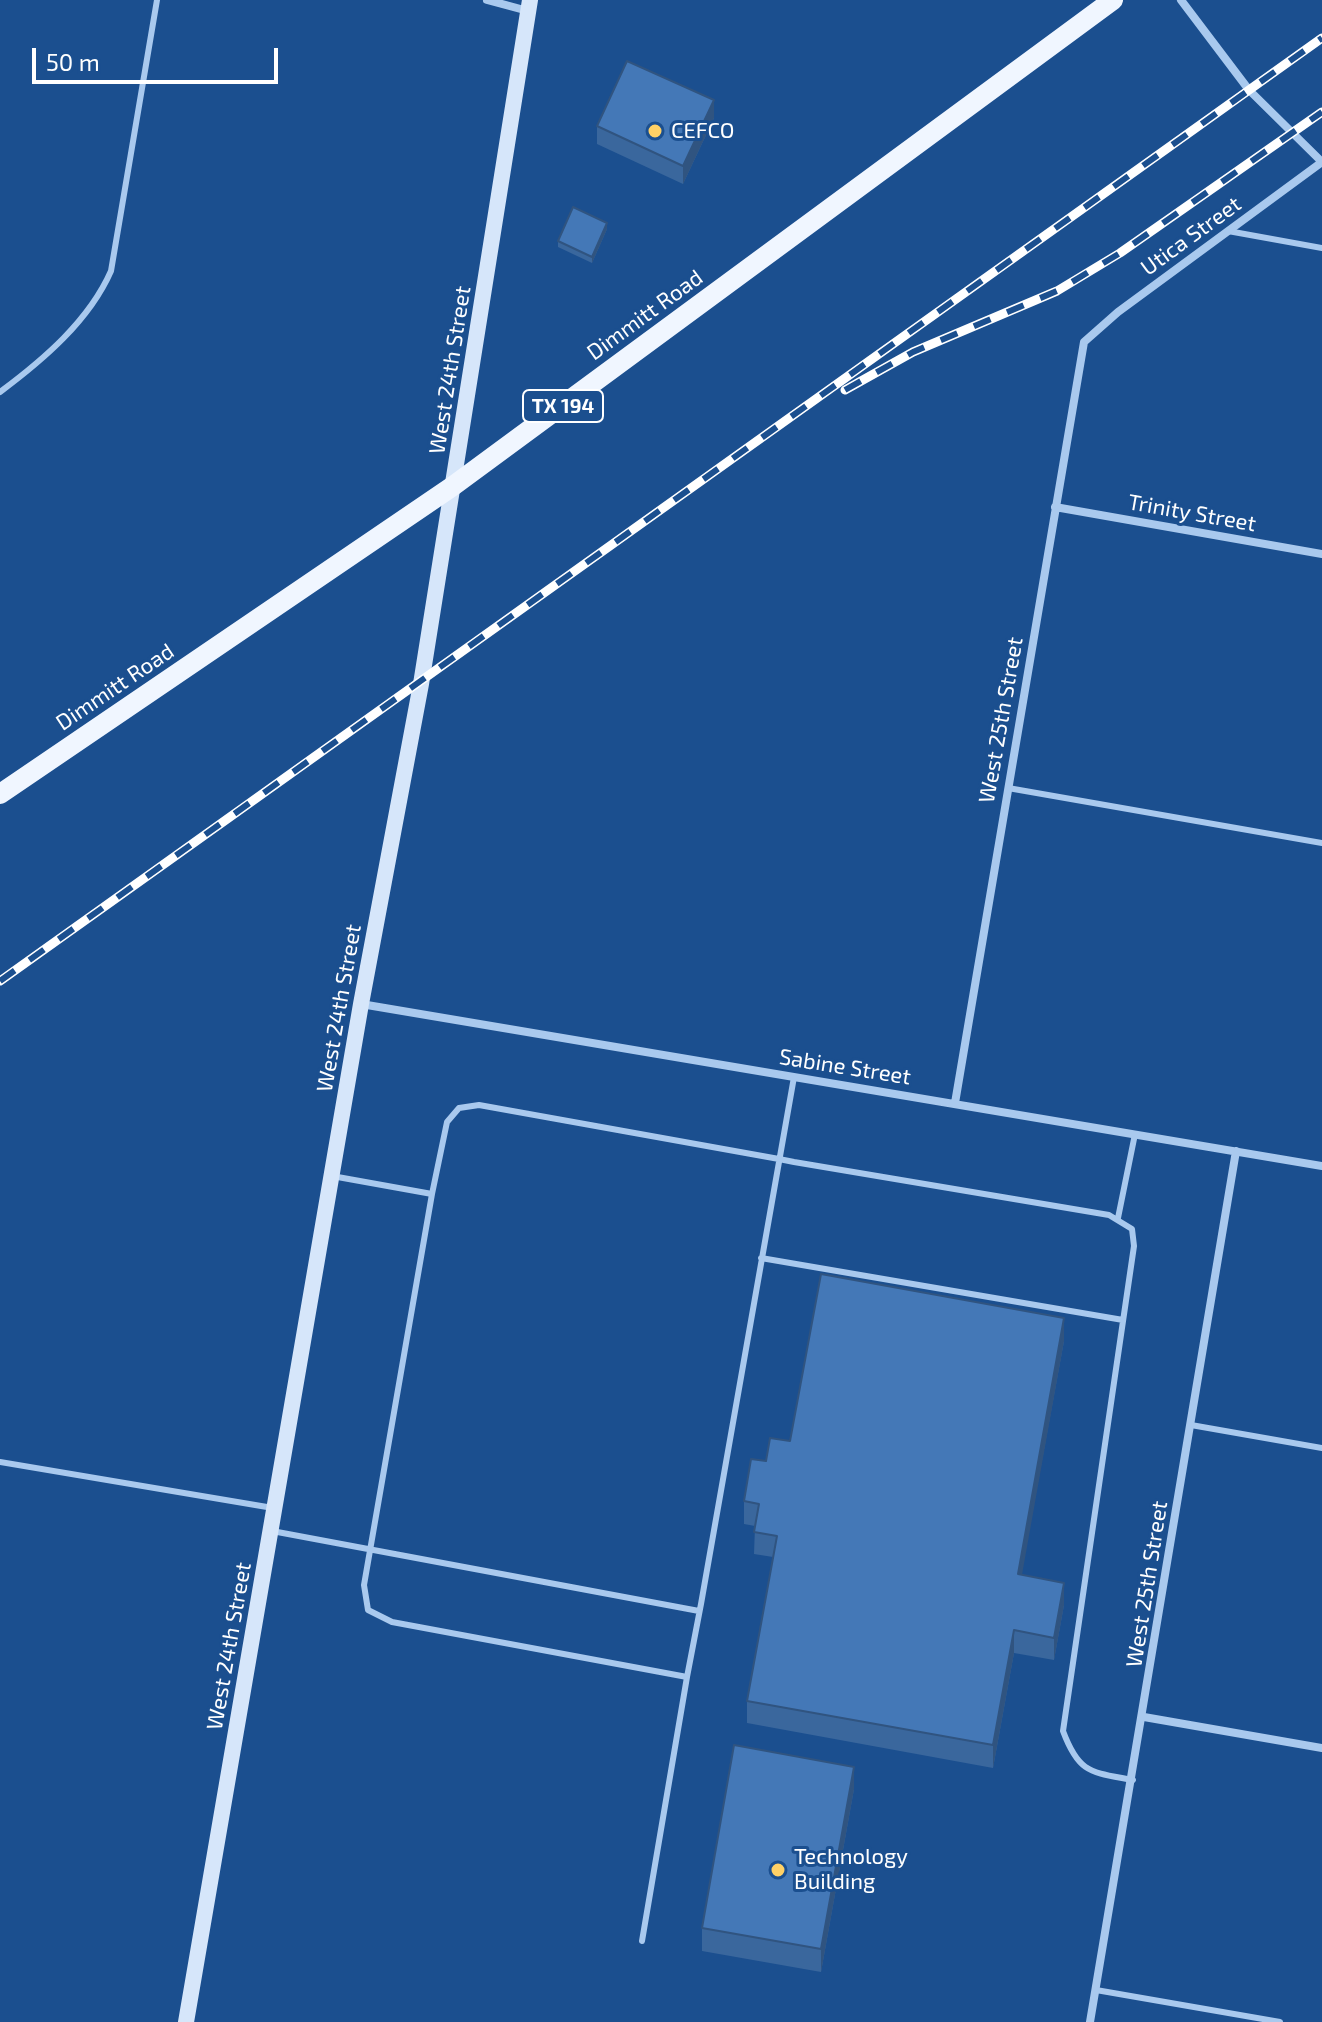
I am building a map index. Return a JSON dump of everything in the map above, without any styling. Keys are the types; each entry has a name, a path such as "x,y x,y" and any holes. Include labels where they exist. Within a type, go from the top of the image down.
{"main road":[{"name":"Dimmitt Road","path":"0,794 453,486 1113,0"},
{"name":"West 24th Street","path":"186,2022 453,486 529,6"}],"street":[{"path":"487,0 529,6"},
{"path":"1181,0 1249,90 1322,162"},
{"name":"Utica Street","path":"1084,342 1118,312 1322,162"},
{"name":"West 25th Street","path":"955,1103 1084,342"},
{"name":"Trinity Street","path":"1055,507 1322,554"},
{"name":"Sabine Street","path":"361,1004 1322,1166"},
{"name":"West 25th Street","path":"1090,2022 1144,1717 1236,1151"},
{"path":"1144,1717 1322,1748"}],"lane":[{"path":"0,392 34,368 77,323 102,292 111,271 157,0"},
{"path":"1228,231 1322,248"},
{"path":"1008,788 1322,843"},
{"path":"642,1941 794,1077"},
{"path":"687,1677 382,1619 368,1610 363,1594 369,1549 432,1194 447,1122 452,1114 469,1104 1118,1218 1127,1224 1134,1237 1063,1731 1072,1755 1088,1772 1133,1780"},
{"path":"1118,1218 1135,1134"},
{"path":"332,1176 432,1194"},
{"path":"761,1258 1123,1320"},
{"path":"1191,1425 1322,1448"},
{"path":"0,1462 276,1508"},
{"path":"272,1531 699,1611"},
{"path":"1096,1990 1280,2022"}],"building":[{"name":"CEFCO","path":"627,61 714,100 683,166 597,126"},
{"path":"573,207 607,223 592,257 558,241"},
{"path":"821,1274 1064,1318 1018,1574 1064,1583 1054,1638 1014,1630 993,1745 747,1701 777,1536 754,1532 759,1504 744,1501 751,1459 766,1461 770,1438 790,1441"},
{"name":"Technology Building","path":"734,1745 854,1767 821,1949 702,1928"}],"railway":[{"path":"0,981 1322,38"},
{"path":"845,390 913,352 1057,291 1120,253 1322,112"}],"place":[{"name":"CEFCO","path":"655,131"},
{"name":"Technology Building","path":"778,1870"}]}
